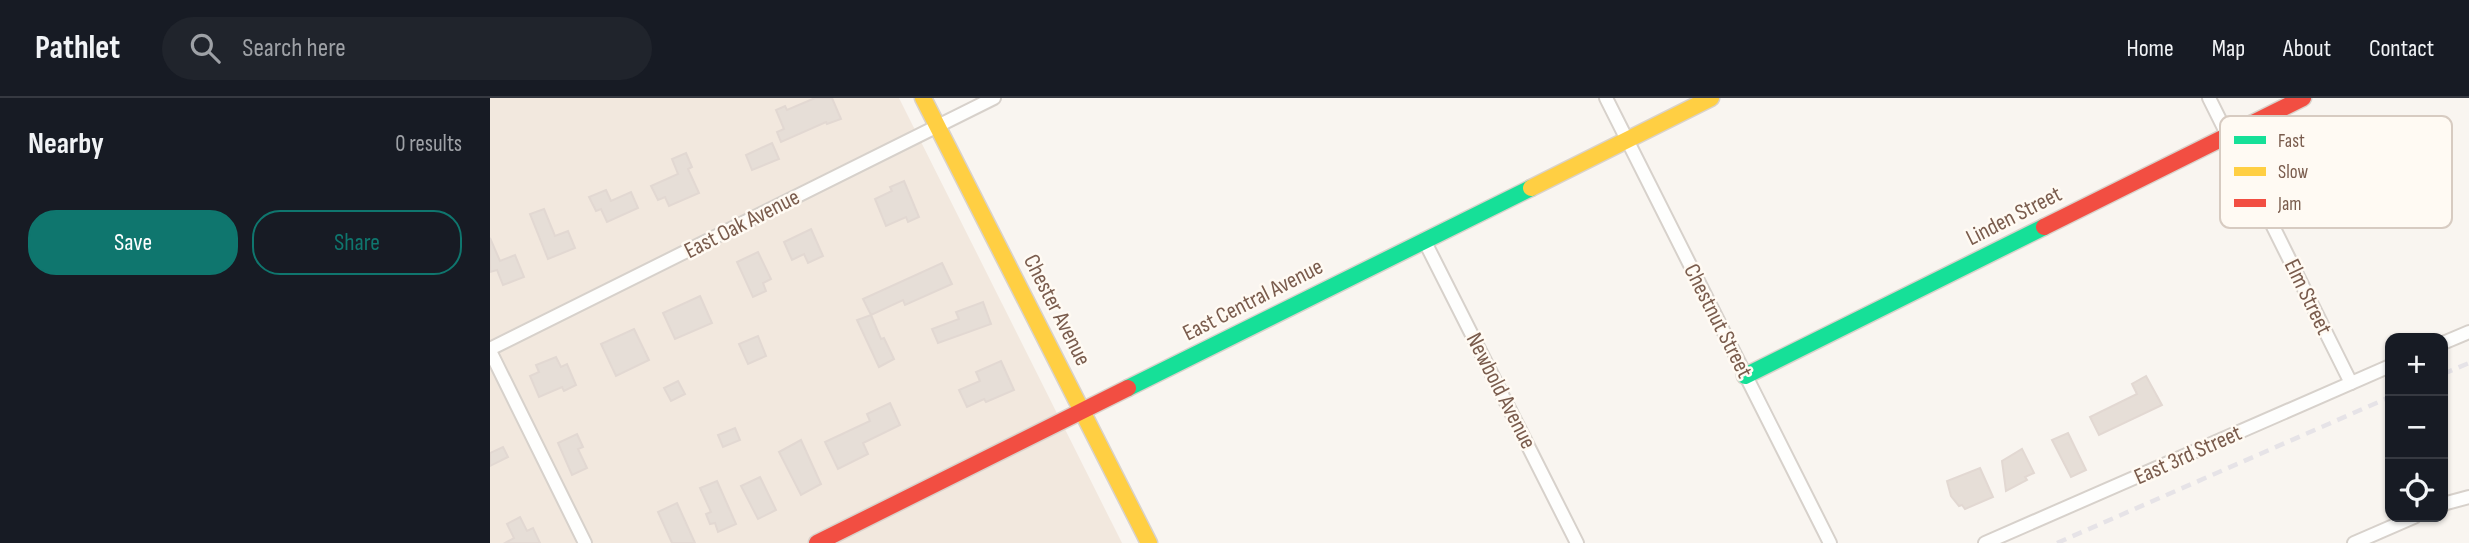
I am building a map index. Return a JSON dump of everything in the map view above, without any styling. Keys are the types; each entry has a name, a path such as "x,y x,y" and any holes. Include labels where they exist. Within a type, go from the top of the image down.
{"street":[{"name":"Chester Avenue","path":"923,98 1149,543"},
{"name":"East Oak Avenue","path":"490,350 994,98"},
{"name":"Chestnut Street","path":"1606,98 1830,543"},
{"name":"East Central Avenue","path":"817,543 1711,98"},
{"name":"Elm Street","path":"2209,98 2220,121"},
{"name":"Linden Street","path":"2266,116 2303,98"},
{"name":"Linden Street","path":"1745,376 2220,138"},
{"name":"Elm Street","path":"2274,228 2351,383"},
{"name":"Newbold Avenue","path":"1424,240 1577,543"},
{"path":"2448,341 2469,332"},
{"path":"490,350 585,543"},
{"name":"East 3rd Street","path":"1985,543 2385,368"},
{"path":"2448,503 2469,497"},
{"path":"2354,543 2402,522"}],"shaded area":[{"path":"490,98 899,98 1122,543 490,543"}],"building":[{"path":"815,98 832,98 841,119 827,124 826,122 781,142 777,132 784,129 776,110 785,106 787,110"},
{"path":"772,143 779,159 752,170 746,155"},
{"path":"686,153 692,167 688,169 699,193 669,206 665,197 658,200 651,186 678,174 672,159"},
{"path":"904,181 919,217 908,222 906,217 886,226 875,199 892,191 890,187"},
{"path":"606,190 611,201 631,192 638,208 607,222 601,209 596,211 589,197"},
{"path":"544,209 555,236 568,231 575,248 548,259 530,214"},
{"path":"811,229 823,256 808,263 804,254 792,260 784,242"},
{"path":"490,238 500,261 515,255 524,277 503,285 497,270 490,272"},
{"path":"758,252 771,279 763,283 766,291 753,297 737,262"},
{"path":"942,263 952,284 905,305 903,300 871,315 863,299"},
{"path":"700,296 712,323 675,339 663,313"},
{"path":"983,302 991,324 938,343 932,329 959,319 956,312"},
{"path":"871,315 881,339 884,338 894,359 879,367 857,320"},
{"path":"634,329 649,360 616,376 601,344"},
{"path":"758,336 766,356 748,364 739,344"},
{"path":"556,357 561,367 567,364 576,385 564,391 562,387 539,397 530,376 539,372 536,365"},
{"path":"1001,361 1014,390 967,407 959,390 980,381 976,372"},
{"path":"2146,376 2162,405 2099,435 2090,417 2137,394 2132,384"},
{"path":"678,381 685,394 671,401 664,388"},
{"path":"890,403 900,425 863,443 868,454 838,469 825,442 870,421 867,414"},
{"path":"735,428 740,440 723,447 718,435"},
{"path":"2068,433 2086,470 2071,477 2052,440"},
{"path":"577,434 583,447 578,449 587,468 572,475 558,443"},
{"path":"801,440 821,484 801,495 779,452"},
{"path":"503,447 508,457 490,466 490,453"},
{"path":"2022,449 2034,473 2025,477 2027,480 2006,491 2002,461"},
{"path":"1980,468 1993,497 1965,509 1951,496 1947,481"},
{"path":"760,477 776,510 758,519 741,486"},
{"path":"717,481 736,524 718,532 715,523 710,524 706,514 711,512 700,488"},
{"path":"677,503 695,543 672,543 658,512"},
{"path":"520,517 527,531 533,528 540,543 505,543 514,538 507,524"}],"railway":[{"path":"2448,372 2469,363"},
{"path":"2057,543 2385,399"}],"traffic: fast":[{"path":"1128,388 1531,188"},
{"path":"1745,376 2044,227"}],"traffic: slow":[{"path":"923,98 1149,543"},
{"path":"1531,188 1711,98"}],"traffic: jam":[{"path":"2267,116 2303,98"},
{"path":"2044,227 2220,139"},
{"path":"817,543 1128,388"}]}
